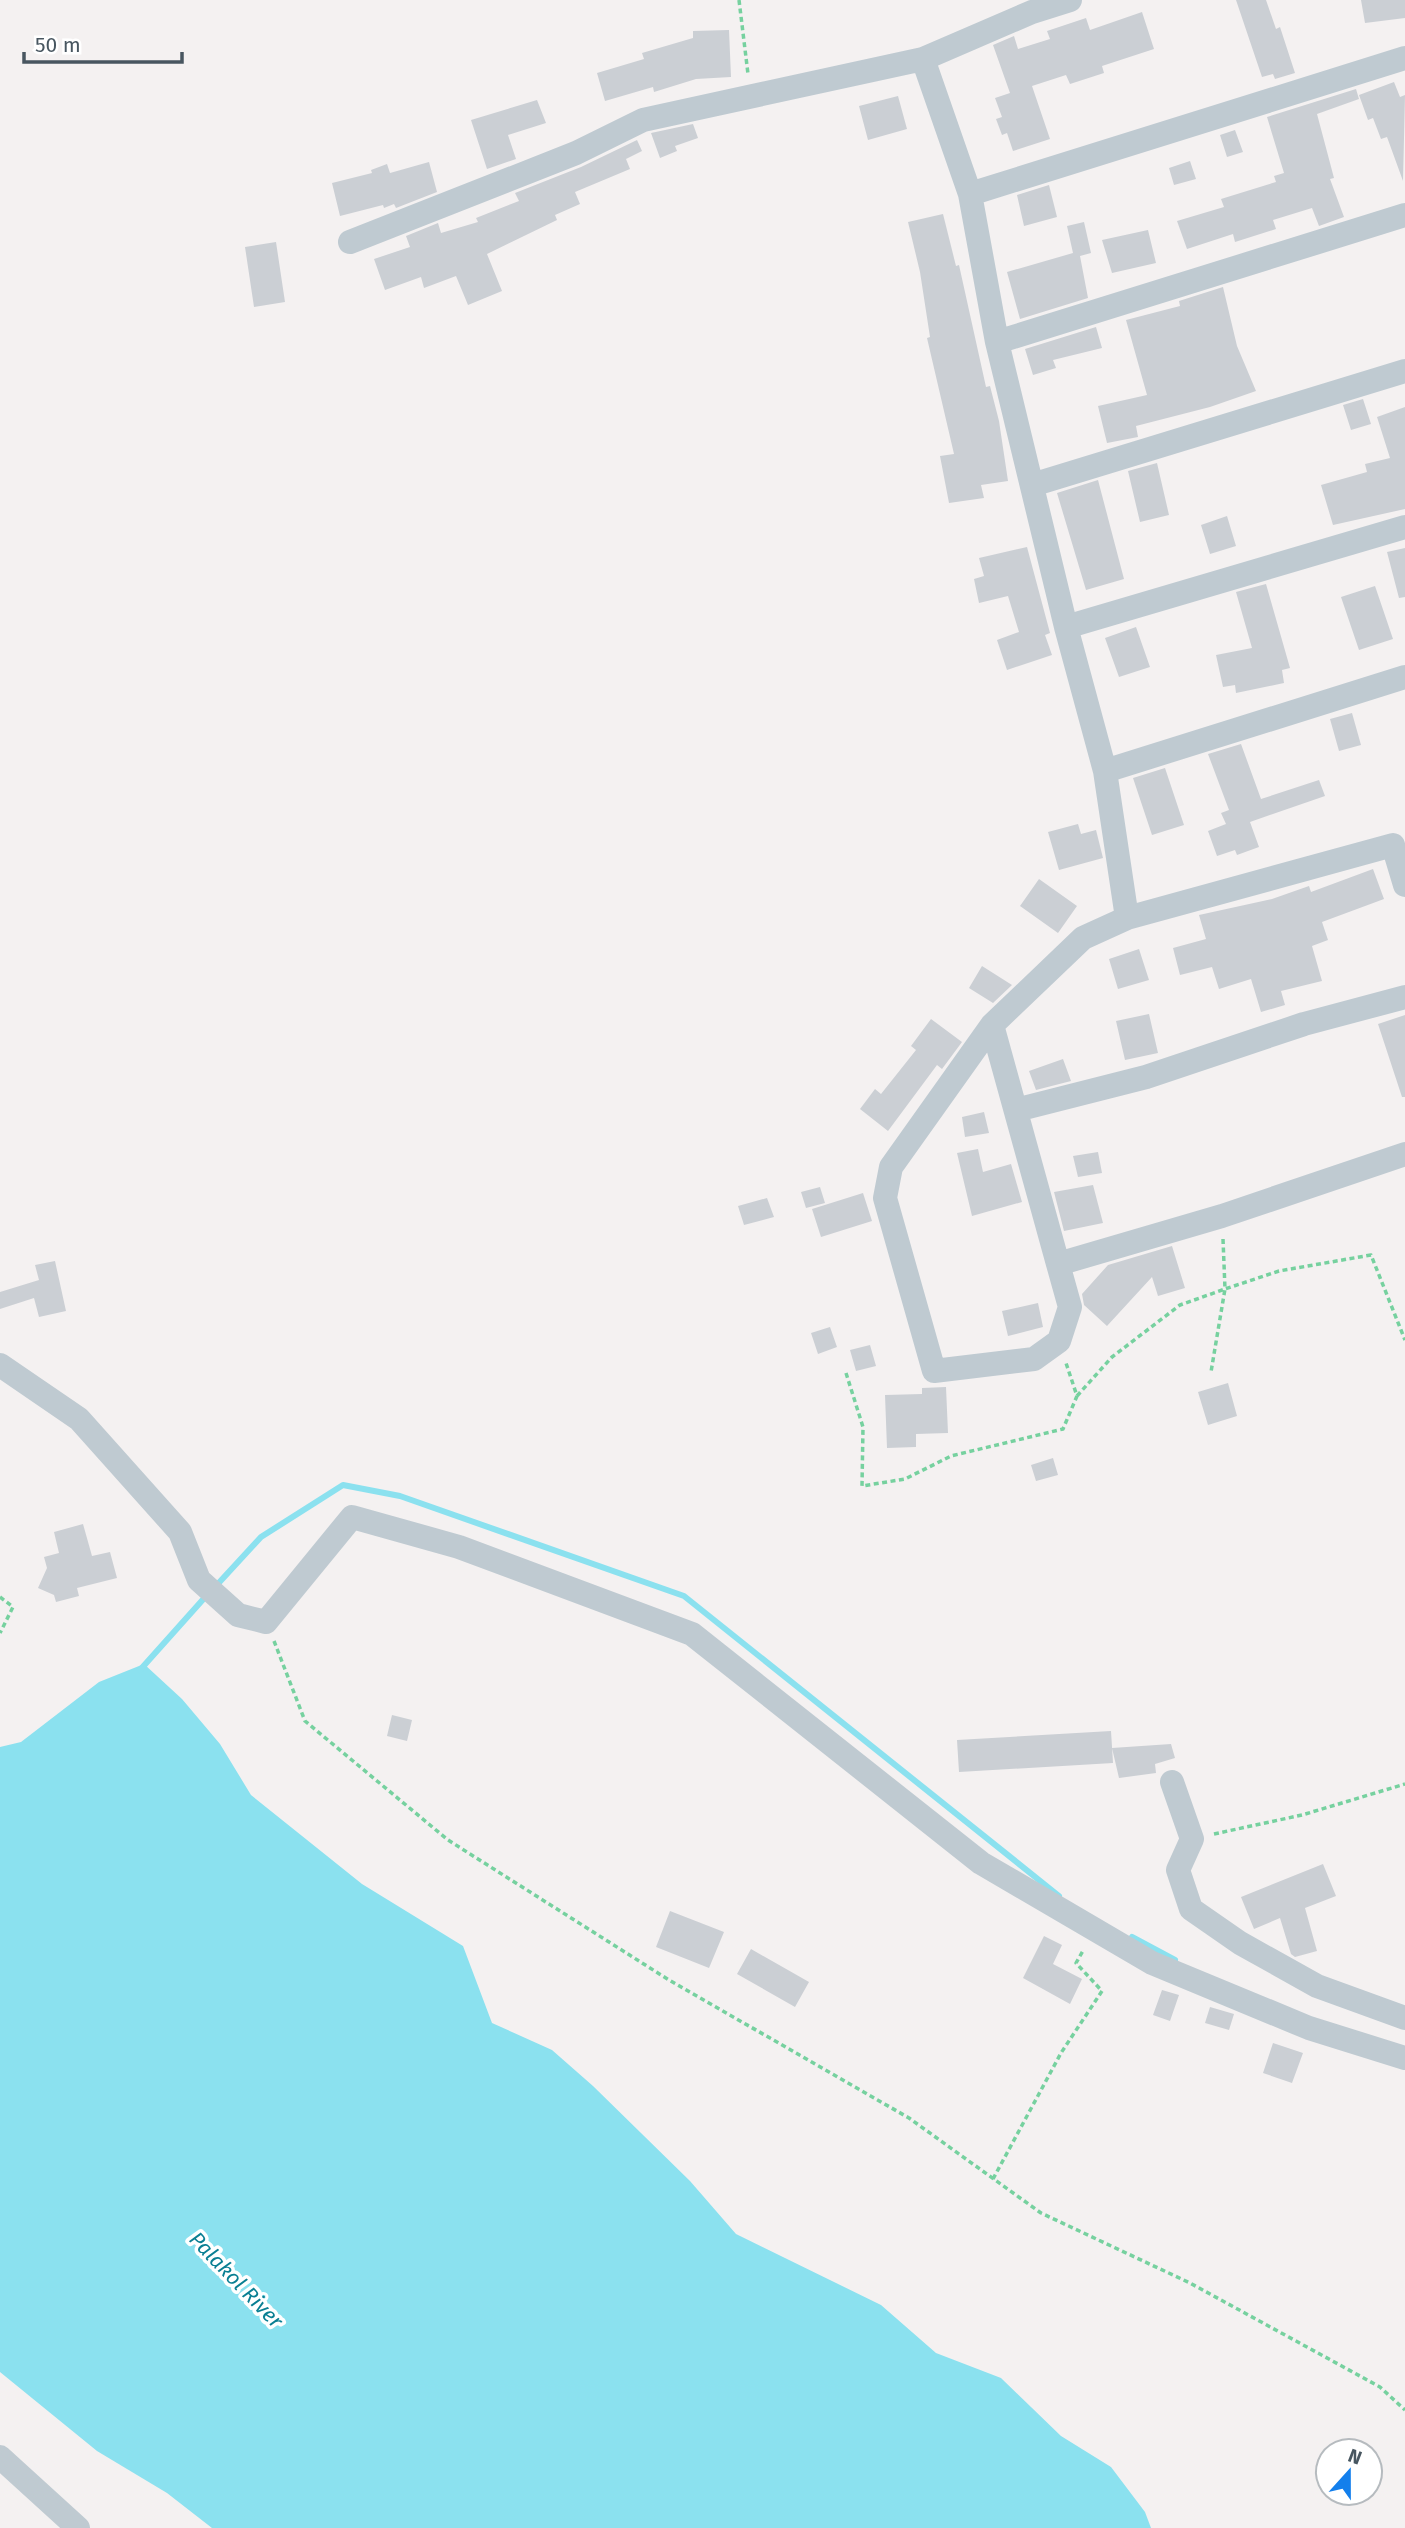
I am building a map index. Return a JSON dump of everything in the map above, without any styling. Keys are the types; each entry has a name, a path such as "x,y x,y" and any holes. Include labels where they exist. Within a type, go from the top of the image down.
{"street":[{"path":"350,242 576,153 643,120 923,60 1030,6 1070,0"},
{"path":"970,194 1405,58"},
{"path":"923,60 970,194 997,342 1066,628 1105,771 1127,918"},
{"path":"997,342 1405,215"},
{"path":"1032,485 1405,371"},
{"path":"1066,628 1405,527"},
{"path":"1105,771 1405,677"},
{"path":"992,1025 1070,1307 1059,1341 1034,1359 934,1371 885,1198 891,1167 992,1025 1083,938 1127,918 1399,843 1405,885"},
{"path":"1016,1110 1146,1077 1304,1024 1405,997"},
{"path":"1058,1264 1222,1216 1405,1154"},
{"path":"0,1365 79,1419 180,1532 199,1580 238,1615 266,1622 352,1517 472,1552 692,1634 981,1863 1153,1963 1297,2023 1405,2058"},
{"path":"1172,1782 1192,1839 1178,1870 1191,1909 1240,1943 1317,1986 1405,2018"},
{"path":"0,2457 78,2528"}],"path":[{"path":"739,0 751,97"},
{"path":"1211,1373 1225,1289 1222,1216"},
{"path":"846,1373 863,1427 862,1486 905,1479 951,1456 1063,1429 1077,1396 1112,1357 1180,1305 1279,1271 1371,1255 1405,1340"},
{"path":"1059,1341 1077,1396"},
{"path":"0,1597 13,1607 0,1633"},
{"path":"266,1622 305,1721 448,1840 669,1980 909,2118 1041,2213 1190,2283 1381,2387 1405,2410"},
{"path":"1192,1839 1302,1815 1405,1784"},
{"path":"993,2179 1061,2053 1102,1992 1076,1964 1095,1929"}],"water":[{"name":"Palakol River","path":"144,1664 182,1699 220,1744 251,1795 362,1884 463,1946 492,2023 552,2050 593,2086 690,2181 736,2234 881,2305 936,2353 1001,2378 1061,2436 1111,2467 1145,2512 1151,2528 212,2528 167,2493 97,2451 0,2372 0,1747 21,1742 99,1682"}],"building":[{"path":"1236,0 1266,0 1276,29 1280,27 1295,73 1275,79 1273,74 1262,77"},
{"path":"1361,0 1405,0 1405,18 1365,23"},
{"path":"1142,12 1154,49 1102,66 1104,73 1070,84 1066,75 1032,86 1050,139 1013,151 1007,133 1002,135 996,119 1002,117 995,98 1010,93 993,45 1014,36 1018,49 1050,39 1047,31 1086,18 1090,30"},
{"path":"729,30 731,77 696,79 654,92 653,87 605,101 597,73 644,59 642,53 693,38 693,31"},
{"path":"1394,82 1400,97 1405,95 1403,181 1387,137 1381,139 1373,118 1368,120 1359,95"},
{"path":"1356,89 1359,99 1317,114 1334,178 1330,179 1344,217 1319,226 1312,208 1273,220 1276,229 1235,242 1233,234 1187,249 1177,221 1224,207 1221,199 1276,182 1274,176 1284,173 1267,117"},
{"path":"898,96 907,129 868,140 859,106"},
{"path":"537,100 546,123 508,135 516,159 487,169 471,120"},
{"path":"693,124 698,138 675,146 677,151 660,158 651,133"},
{"path":"1235,130 1243,152 1227,157 1220,135"},
{"path":"637,140 642,151 626,159 630,169 575,192 580,204 555,215 557,220 487,254 502,291 468,305 456,276 424,288 421,277 385,290 374,259 410,247 406,236 438,223 441,233 478,222 476,218 519,201 515,193 581,167"},
{"path":"1190,161 1196,179 1174,185 1169,168"},
{"path":"429,162 437,192 396,208 394,204 384,208 383,205 340,216 332,183 372,173 371,170 387,164 390,173"},
{"path":"1049,185 1057,217 1024,226 1017,195"},
{"path":"943,214 956,266 959,265 986,387 990,386 999,421 1008,481 981,485 984,498 949,503 940,456 954,454 927,338 930,337 920,272 908,222"},
{"path":"1084,222 1091,253 1080,256 1088,298 1020,319 1007,272 1073,253 1067,226"},
{"path":"1148,230 1156,263 1112,273 1102,240"},
{"path":"276,242 285,302 254,307 245,247"},
{"path":"1223,287 1237,346 1256,391 1210,407 1136,426 1138,437 1107,443 1098,406 1147,395 1126,320 1180,306 1179,301"},
{"path":"1096,327 1102,348 1053,360 1056,368 1033,375 1025,349"},
{"path":"1363,399 1371,424 1351,430 1343,405"},
{"path":"1405,407 1405,509 1333,525 1321,485 1367,472 1365,464 1390,458 1377,417"},
{"path":"1157,463 1169,515 1140,522 1128,471"},
{"path":"1098,480 1124,579 1086,590 1057,493"},
{"path":"1227,516 1236,546 1210,554 1201,525"},
{"path":"1027,547 1050,633 1045,635 1052,655 1007,670 997,640 1019,632 1008,596 979,603 974,579 984,576 979,558"},
{"path":"1405,548 1405,597 1399,598 1387,552"},
{"path":"1266,584 1290,668 1282,670 1284,683 1236,693 1235,685 1223,687 1216,655 1252,648 1236,592"},
{"path":"1375,586 1393,639 1359,650 1341,597"},
{"path":"1136,627 1150,667 1119,677 1105,638"},
{"path":"1352,713 1361,745 1339,751 1330,719"},
{"path":"1241,744 1261,799 1319,780 1325,796 1250,822 1259,847 1237,855 1235,850 1217,856 1208,831 1226,824 1221,813 1229,810 1208,754"},
{"path":"1165,768 1184,825 1152,835 1133,778"},
{"path":"1078,824 1081,834 1096,830 1103,858 1059,870 1048,832"},
{"path":"1373,869 1384,899 1322,922 1328,940 1312,946 1322,981 1281,991 1285,1005 1261,1012 1251,979 1219,989 1212,967 1180,975 1173,948 1206,939 1199,915 1272,899 1309,886 1311,892"},
{"path":"1039,879 1077,906 1058,933 1020,906"},
{"path":"1139,949 1149,980 1118,989 1109,959"},
{"path":"982,966 1012,985 993,1003 969,988"},
{"path":"1149,1014 1158,1053 1125,1060 1116,1021"},
{"path":"1405,1015 1405,1097 1402,1097 1378,1024"},
{"path":"931,1019 962,1042 942,1069 937,1065 888,1131 860,1109 875,1089 881,1094 916,1050 911,1046"},
{"path":"1063,1059 1071,1081 1036,1090 1029,1071"},
{"path":"984,1112 989,1133 965,1137 962,1117"},
{"path":"978,1149 983,1172 1011,1164 1022,1202 972,1216 957,1153"},
{"path":"1098,1152 1102,1173 1078,1177 1073,1156"},
{"path":"1093,1185 1103,1223 1064,1231 1054,1192"},
{"path":"820,1187 825,1203 806,1208 801,1192"},
{"path":"863,1193 872,1221 821,1237 812,1209"},
{"path":"767,1198 774,1217 744,1225 738,1206"},
{"path":"1172,1246 1185,1288 1158,1296 1152,1277 1107,1326 1084,1305 1082,1294 1108,1265"},
{"path":"55,1261 66,1311 39,1317 34,1298 0,1309 0,1292 39,1280 35,1265"},
{"path":"1038,1303 1043,1327 1008,1336 1002,1311"},
{"path":"830,1327 837,1347 818,1354 811,1333"},
{"path":"870,1345 876,1366 856,1371 850,1350"},
{"path":"1228,1383 1237,1416 1208,1425 1198,1392"},
{"path":"946,1387 948,1433 916,1434 916,1447 887,1448 885,1395 922,1394 922,1388"},
{"path":"1053,1458 1058,1475 1036,1481 1031,1465"},
{"path":"83,1524 92,1556 110,1552 117,1578 77,1588 79,1596 56,1602 54,1595 38,1588 47,1568 44,1557 59,1553 54,1532"},
{"path":"392,1715 412,1720 407,1741 387,1736"},
{"path":"1111,1731 1113,1763 959,1772 957,1740"},
{"path":"1171,1744 1175,1758 1155,1764 1156,1773 1119,1778 1112,1748"},
{"path":"1323,1864 1336,1896 1305,1908 1317,1951 1295,1957 1291,1954 1280,1918 1254,1929 1241,1897"},
{"path":"670,1911 724,1932 709,1968 656,1947"},
{"path":"1044,1936 1062,1945 1053,1964 1082,1979 1070,2004 1023,1978"},
{"path":"751,1949 809,1982 795,2007 737,1974"},
{"path":"1162,1990 1179,1995 1170,2021 1153,2015"},
{"path":"1210,2007 1234,2014 1229,2030 1205,2023"},
{"path":"1273,2043 1303,2053 1292,2083 1263,2073"}],"waterway":[{"path":"215,1587 261,1537 343,1485 400,1496 684,1596 1059,1896"},
{"path":"140,1670 207,1595"},
{"path":"1132,1937 1175,1960"}]}
